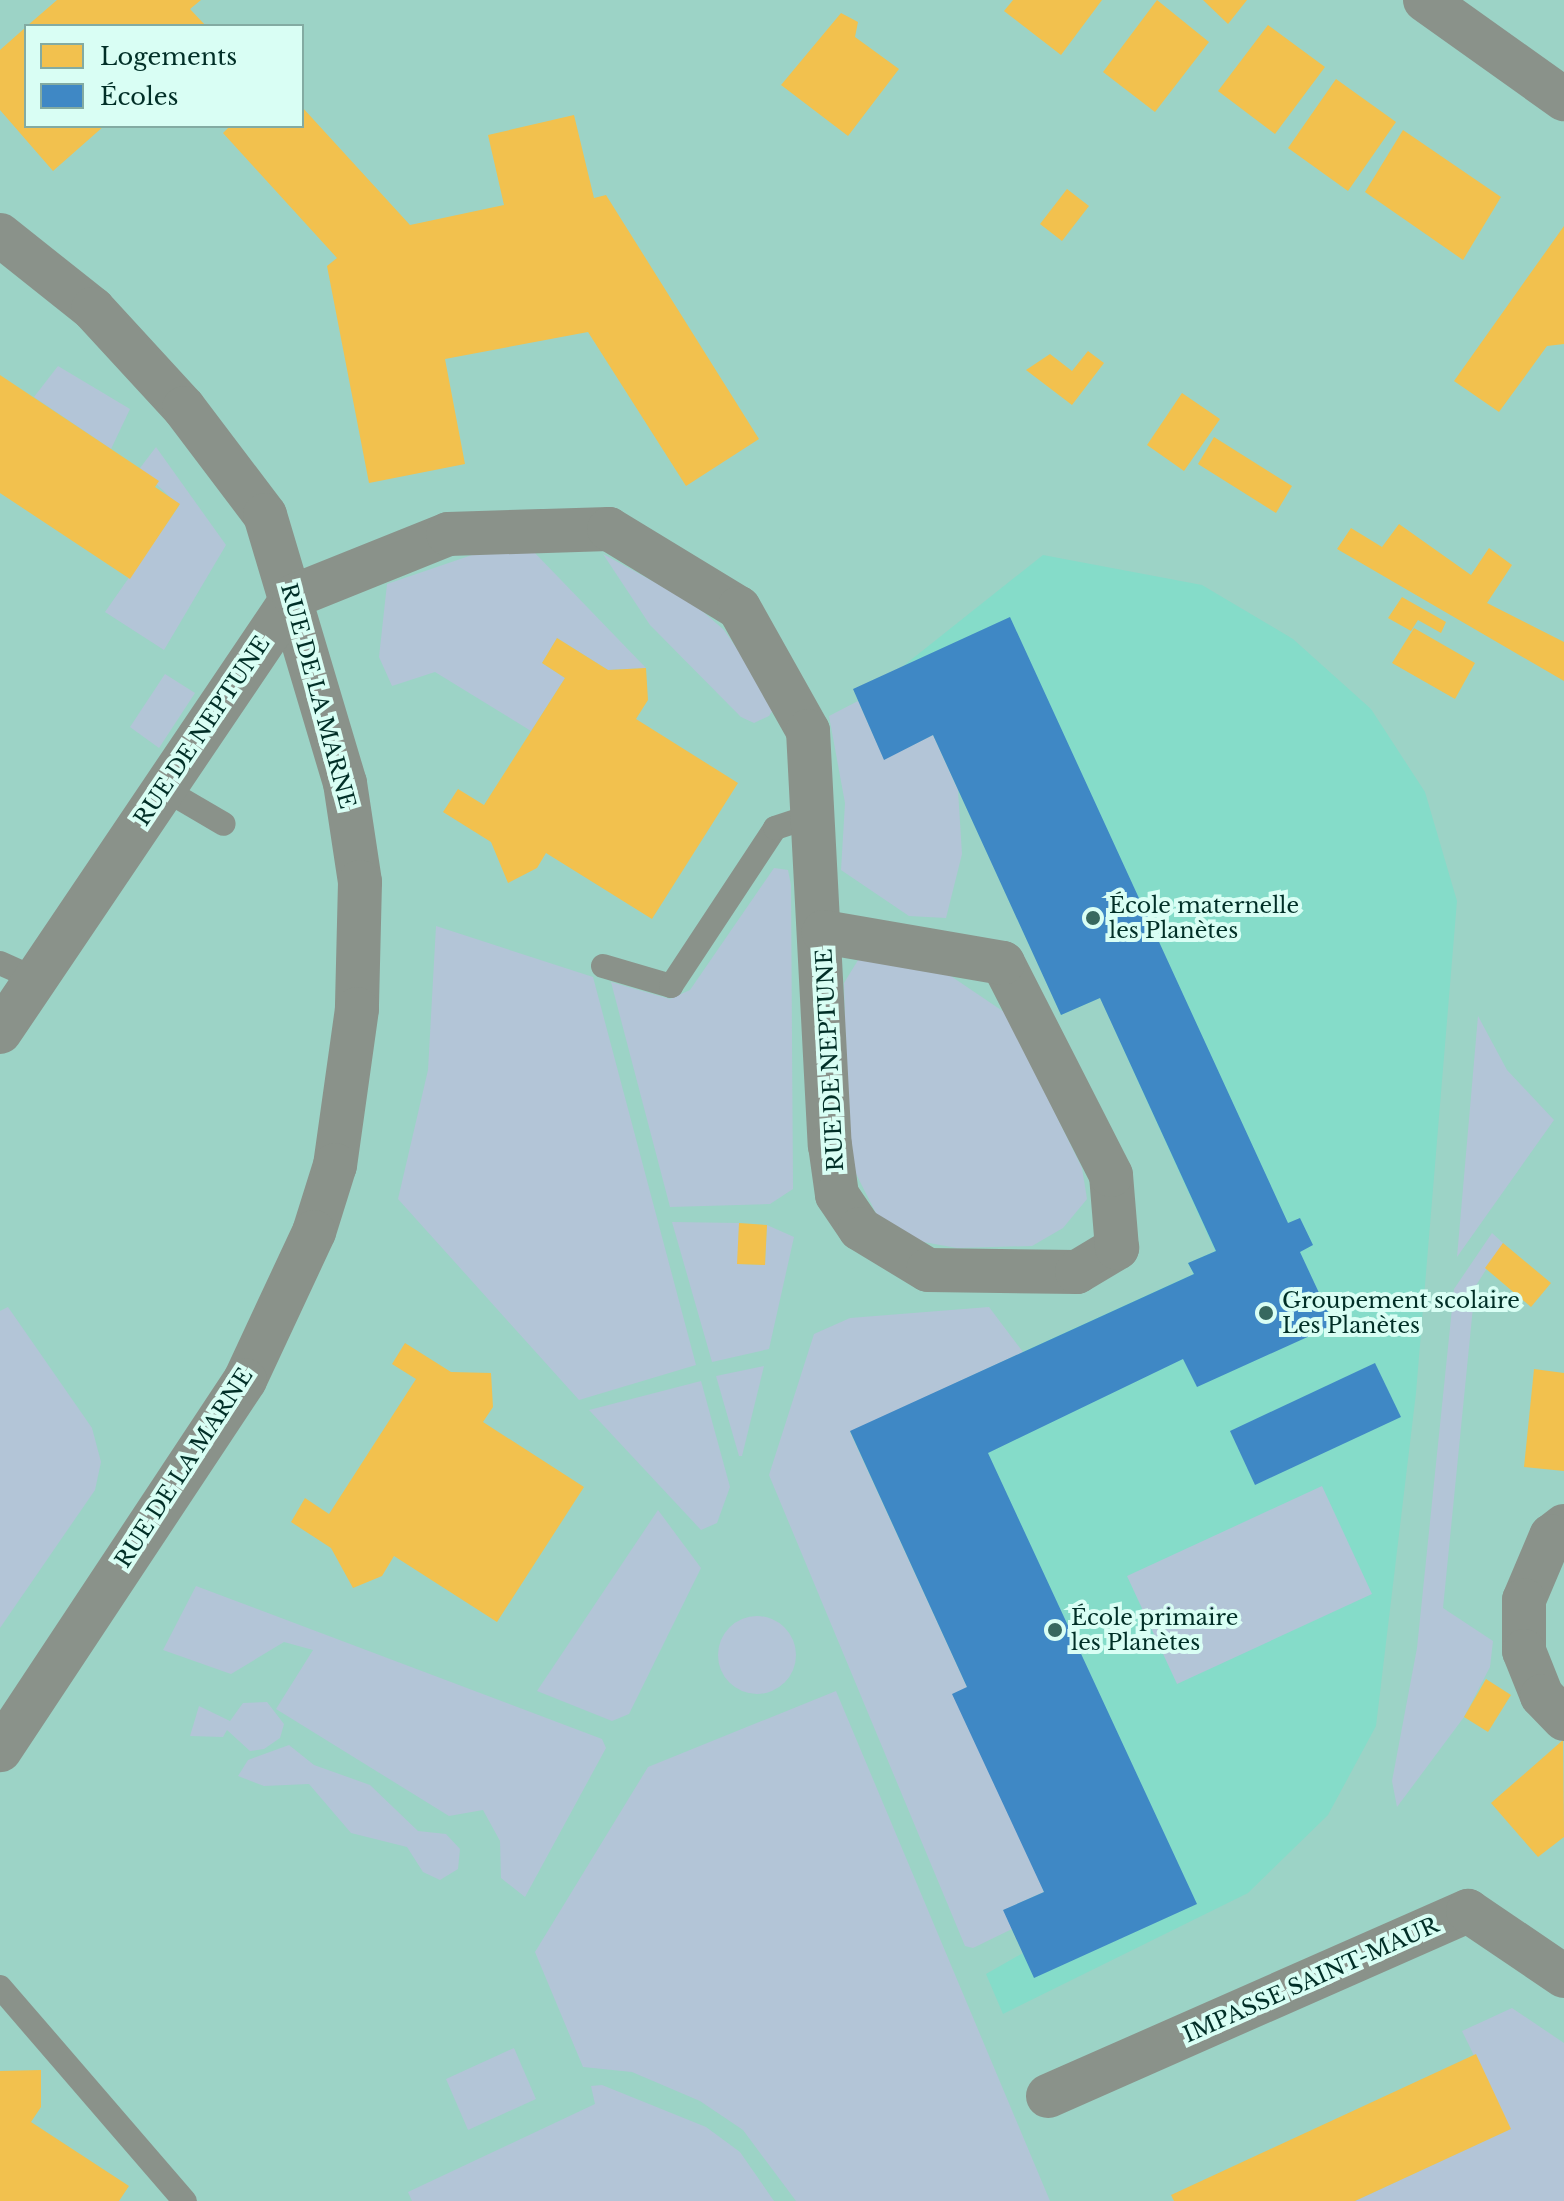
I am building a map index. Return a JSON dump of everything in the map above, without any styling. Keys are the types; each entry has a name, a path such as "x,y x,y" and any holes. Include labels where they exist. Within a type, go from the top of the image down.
{"street":[{"path":"1425,0 1564,99"},
{"name":"RUE DE LA MARNE","path":"0,235 93,309 184,408 265,515 294,596 345,783 360,882 357,1009 335,1165 314,1232 245,1380 0,1750"},
{"name":"RUE DE NEPTUNE","path":"0,1032 18,971 164,789 294,596 448,534 609,529 739,608 808,731 824,932 830,1145 837,1195 860,1229 928,1270 1077,1272 1117,1248 1111,1175 1003,963 824,932"},
{"path":"1564,1526 1551,1536 1524,1600 1524,1639 1542,1696 1564,1719"},
{"name":"IMPASSE SAINT-MAUR","path":"1048,2096 1468,1911 1564,1976"}],"lane":[{"path":"164,789 224,824"},
{"path":"603,966 671,986 775,828 814,815"},
{"path":"0,1987 185,2201"}],"shaded area":[{"path":"58,366 130,409 111,449 34,397"},
{"path":"156,447 226,545 164,650 105,612 179,506 140,468"},
{"path":"533,551 646,668 608,670 557,638 542,663 565,678 531,731 435,672 392,686 379,657 387,584 472,555"},
{"path":"603,554 693,603 724,630 776,705 769,716 754,723 741,717 650,625"},
{"name":"Groupement scolaire Les Planètes","path":"1043,555 1202,585 1293,639 1371,709 1425,792 1457,901 1416,1393 1376,1726 1328,1815 1248,1893 1003,2014 986,1974 1023,1953 1003,1910 967,1687 850,1431 1193,1274 1188,1263 1215,1251 1100,998 1061,1015 902,667"},
{"path":"165,674 195,693 159,748 130,727"},
{"path":"858,701 884,759 933,735 958,790 962,854 946,918 909,916 841,870 845,803 829,716"},
{"path":"774,868 788,870 791,885 793,1189 770,1204 670,1207 611,982 670,999 690,990"},
{"path":"436,926 593,977 696,1365 579,1400 398,1199 428,1070"},
{"path":"866,947 930,962 1007,1014 1082,1168 1087,1199 1063,1228 1032,1246 957,1248 912,1240 881,1223 848,1158 844,983"},
{"path":"1478,1016 1507,1070 1554,1120 1457,1257"},
{"path":"672,1222 739,1223 738,1264 765,1265 767,1225 794,1237 769,1349 712,1362"},
{"path":"1492,1233 1503,1243 1475,1287 1443,1608 1493,1641 1490,1667 1464,1717 1397,1807 1392,1781 1417,1648 1454,1289"},
{"path":"8,1307 92,1428 101,1462 95,1490 0,1628 0,1311"},
{"path":"989,1307 1023,1352 850,1432 967,1687 1044,1892 1004,1910 1012,1929 973,1948 965,1946 769,1475 814,1334 850,1318"},
{"path":"764,1366 742,1456 739,1456 716,1376"},
{"path":"701,1381 730,1487 717,1523 701,1530 589,1410"},
{"path":"1322,1486 1372,1594 1177,1684 1127,1576"},
{"path":"658,1510 701,1568 629,1714 612,1721 537,1691"},
{"path":"196,1586 602,1739 606,1748 525,1897 501,1878 500,1841 483,1810 449,1816 276,1709 313,1650 284,1642 231,1674 163,1650"},
{"path":"757,1616 772,1619 784,1628 793,1640 796,1655 793,1670 784,1682 772,1691 757,1694 742,1691 730,1682 721,1670 718,1655 721,1640 730,1628 742,1619"},
{"path":"836,1691 1050,2201 796,2201 743,2130 700,2101 632,2072 583,2067 535,1952 648,1767"},
{"path":"267,1702 284,1724 280,1738 264,1749 250,1751 227,1730 223,1737 190,1736 199,1706 230,1721 243,1703"},
{"path":"289,1745 314,1765 370,1785 418,1831 446,1834 460,1849 458,1869 440,1880 423,1872 407,1847 351,1833 309,1784 264,1786 238,1776 248,1760"},
{"path":"1512,2008 1564,2043 1564,2201 1355,2201 1510,2129 1462,2031"},
{"path":"514,2048 536,2099 468,2130 446,2079"},
{"path":"602,2085 706,2127 740,2152 774,2201 412,2201 408,2192 595,2104 591,2086"}],"building: Logements":[{"path":"57,0 201,0 190,9 204,24 29,24"},
{"path":"1013,0 1102,0 1061,55 1004,11"},
{"path":"1157,0 1209,42 1155,112 1103,72"},
{"path":"1203,0 1247,0 1228,24"},
{"path":"841,13 858,22 855,37 899,69 848,136 781,85"},
{"path":"1268,25 1325,67 1275,134 1218,91"},
{"path":"24,29 24,128 102,128 53,171 0,110 0,50"},
{"path":"1336,79 1396,122 1348,191 1288,148"},
{"path":"304,109 410,225 504,205 488,135 574,115 594,198 606,195 759,439 686,486 588,332 445,359 465,464 369,483 327,266 337,258 223,133 228,128 304,128"},
{"path":"1403,130 1501,197 1463,260 1365,192"},
{"path":"1067,189 1089,206 1062,241 1040,224"},
{"path":"1564,226 1564,344 1547,346 1499,412 1454,381"},
{"path":"1088,351 1104,363 1072,405 1026,370 1050,354 1072,371"},
{"path":"0,375 159,481 155,487 180,504 130,579 0,493"},
{"path":"1182,393 1220,419 1184,471 1147,445"},
{"path":"1214,437 1292,486 1276,513 1198,464"},
{"path":"1399,524 1471,575 1489,548 1512,565 1487,603 1564,642 1564,681 1337,549 1351,528 1382,547"},
{"path":"1402,597 1446,622 1441,633 1418,620 1411,631 1388,618"},
{"path":"1414,628 1475,663 1455,699 1392,663"},
{"path":"557,638 608,670 646,668 648,700 636,719 738,783 652,919 546,853 537,868 508,883 491,842 443,812 458,789 484,805 565,678 542,663"},
{"path":"739,1223 767,1225 765,1265 737,1264"},
{"path":"1503,1243 1551,1283 1531,1307 1485,1268"},
{"path":"405,1343 451,1372 491,1373 493,1407 483,1422 584,1487 497,1622 394,1556 382,1576 353,1588 331,1548 291,1522 305,1498 329,1514 416,1379 392,1364"},
{"path":"1534,1369 1564,1373 1564,1471 1524,1467"},
{"path":"1486,1679 1511,1695 1488,1732 1464,1717"},
{"path":"1563,1740 1564,1837 1538,1857 1491,1803"},
{"path":"1476,2054 1511,2129 1355,2201 1174,2201 1171,2195"},
{"path":"41,2070 41,2107 31,2122 129,2186 119,2201 0,2201 0,2071"}],"building: Écoles":[{"path":"1010,617 1288,1223 1300,1218 1313,1245 1300,1252 1334,1325 1197,1387 1183,1359 988,1453 1197,1904 1034,1978 1003,1910 1044,1892 952,1694 967,1687 850,1431 1194,1274 1188,1263 1216,1251 1100,998 1061,1015 933,735 884,760 853,689"},
{"path":"1375,1363 1401,1417 1255,1485 1230,1431"}],"place":[{"name":"École maternelle les Planètes","path":"1093,918"},
{"name":"Groupement scolaire Les Planètes","path":"1266,1313"},
{"name":"École primaire les Planètes","path":"1055,1630"}]}
